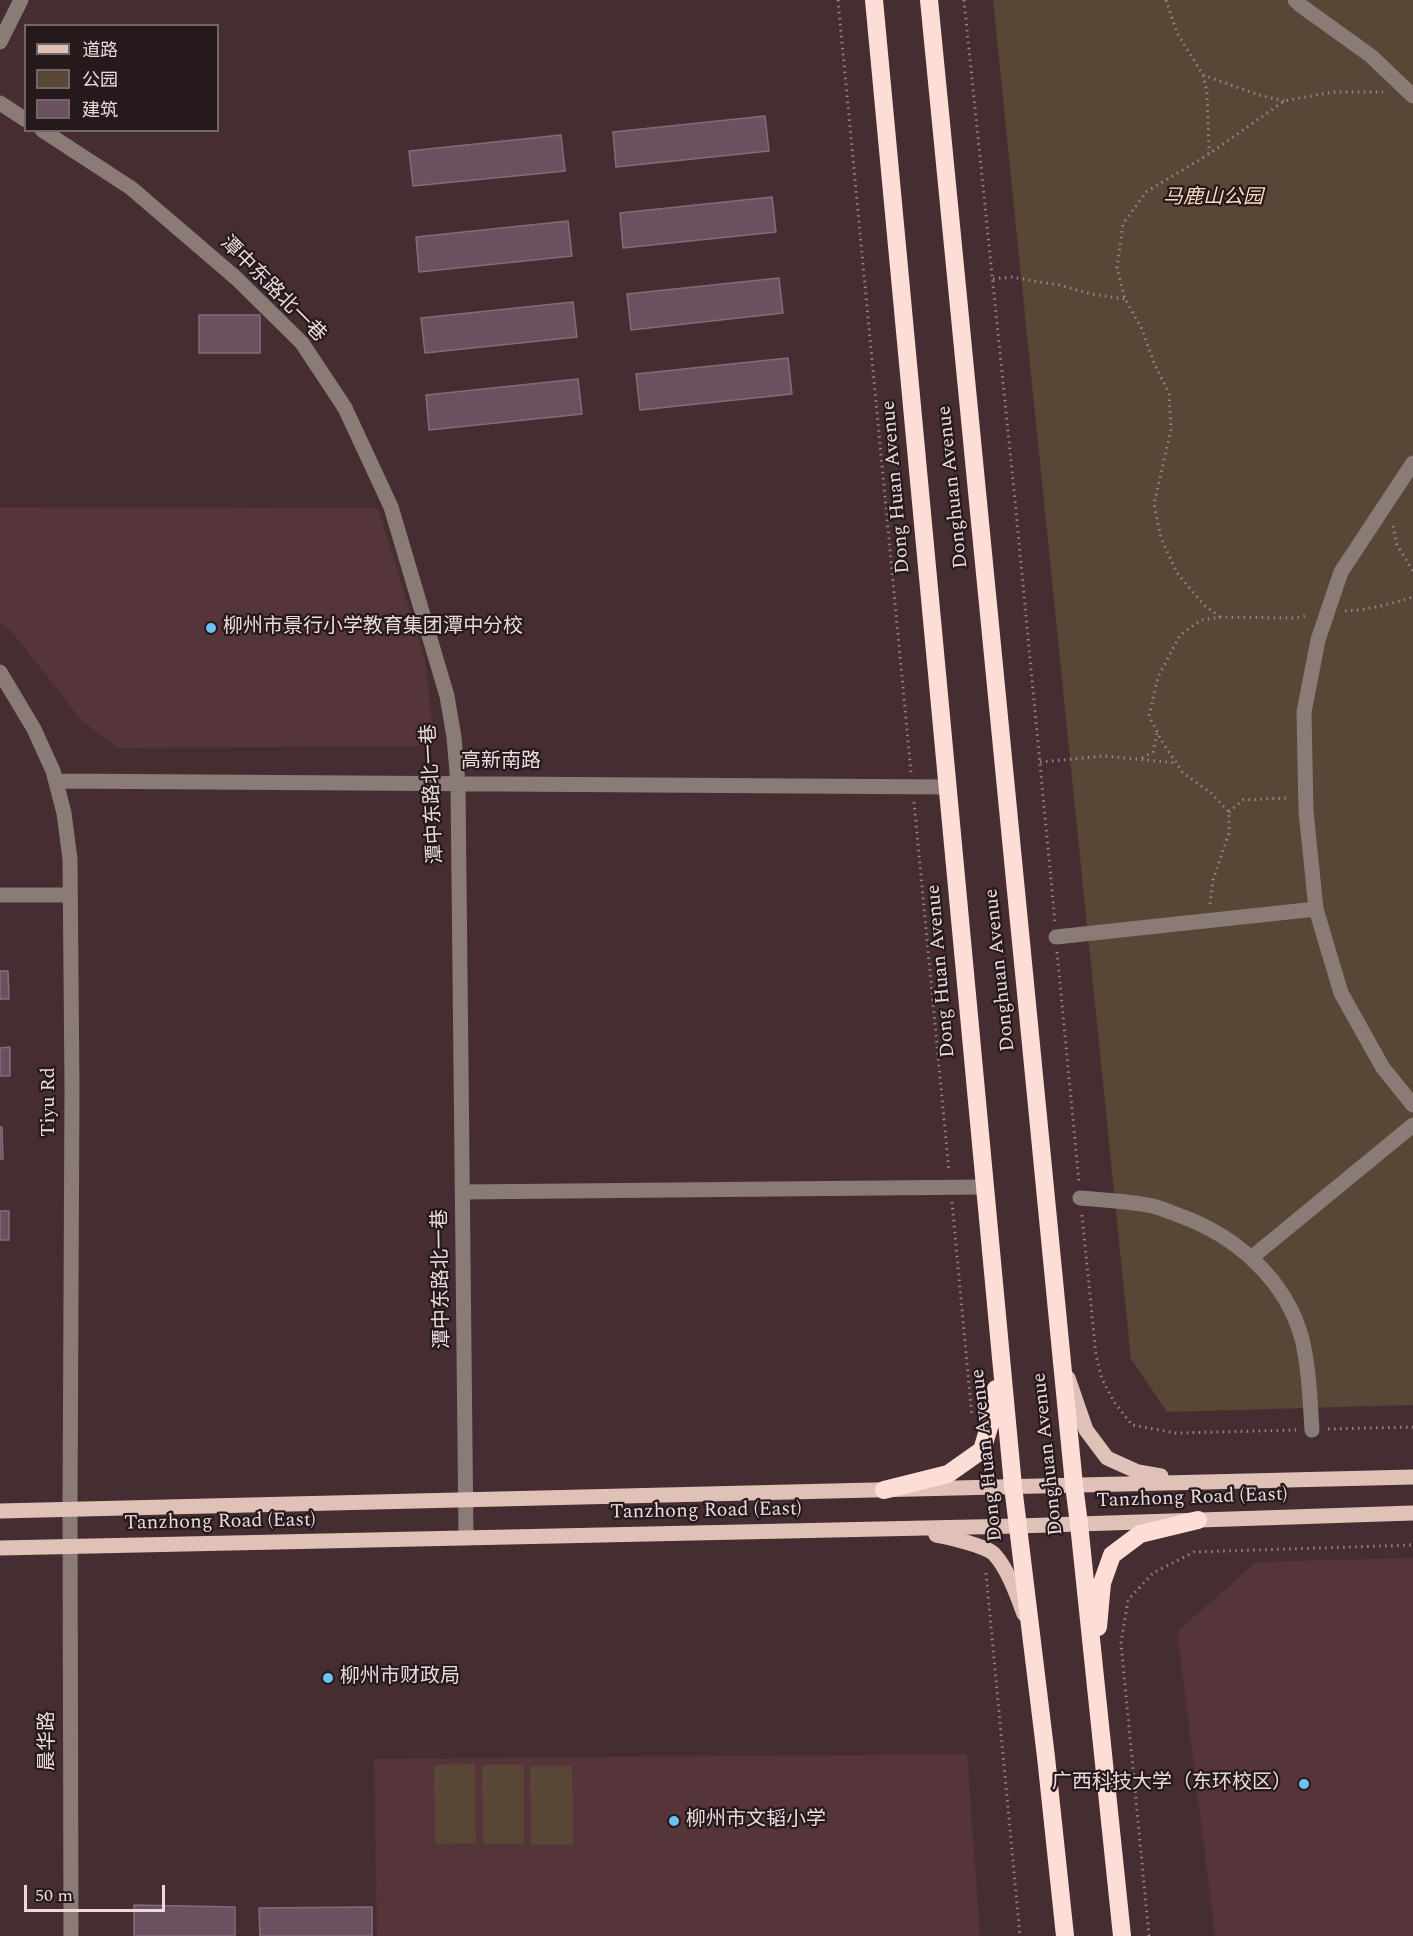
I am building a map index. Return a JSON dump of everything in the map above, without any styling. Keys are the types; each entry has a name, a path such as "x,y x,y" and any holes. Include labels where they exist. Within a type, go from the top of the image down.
{"highway":[{"name":"Dong Huan Avenue","path":"874,0 1013,1486 1065,1936"},
{"name":"Donghuan Avenue","path":"929,0 1061,1356 1122,1936"},
{"path":"884,1490 948,1474 982,1450 994,1412 1000,1348"},
{"path":"1094,1664 1102,1583 1112,1555 1140,1534 1198,1520"}],"main road":[{"path":"1061,1356 1086,1430 1107,1458 1137,1473 1199,1482"},
{"name":"Tanzhong Road (East)","path":"0,1511 1413,1477"},
{"name":"Tanzhong Road (East)","path":"0,1548 1018,1526 1413,1513"},
{"path":"891,1529 953,1538 993,1553 1013,1584 1031,1634"}],"street":[{"path":"0,42 21,0"},
{"path":"1295,0 1300,6 1371,56 1411,94"},
{"path":"0,103 24,119"},
{"name":"潭中东路北一巷","path":"45,132 131,188 236,278 302,343 345,408 391,507 447,696 454,737 458,784 466,1538"},
{"path":"1413,463 1341,572 1318,640 1304,712 1306,798 1316,909 1341,993 1383,1068 1413,1106"},
{"name":"Tiyu Rd","path":"0,672 34,729 53,771 64,813 70,859 72,1111 70,1547"},
{"name":"高新南路","path":"56,781 947,787"},
{"path":"0,895 70,895"},
{"path":"1056,937 1316,909"},
{"path":"1251,1258 1413,1125"},
{"path":"463,1192 985,1187"},
{"path":"1080,1197 1154,1206 1199,1222 1232,1241 1262,1268 1290,1305 1299,1331 1308,1376 1312,1430"},
{"name":"晨华路","path":"70,1547 71,1936"}],"path":[{"path":"838,0 972,1418"},
{"path":"964,0 1040,762 1080,1197 1096,1355 1102,1379 1114,1402 1132,1425 1176,1433 1413,1427"},
{"path":"1167,0 1177,33 1203,75 1207,92 1209,154"},
{"path":"1203,75 1259,95 1284,101 1333,92 1411,94"},
{"path":"1220,617 1204,605 1177,573 1161,538 1154,504 1171,430 1169,393 1154,363 1142,329 1125,299 1117,268 1123,224 1146,192 1209,154 1284,101"},
{"path":"993,279 1011,277 1125,299"},
{"path":"1387,501 1397,545 1413,571"},
{"path":"1208,921 1213,880 1229,833 1229,812 1210,793 1183,773 1149,716 1158,678 1180,635 1201,620 1220,617 1296,618 1328,611 1356,610 1413,597"},
{"path":"1140,759 1153,752 1157,731"},
{"path":"1040,762 1104,756 1176,763"},
{"path":"1229,812 1243,800 1306,798"},
{"path":"1149,1936 1121,1643 1128,1600 1153,1573 1194,1552 1413,1545"},
{"path":"986,1569 1020,1936"}],"shaded area":[{"name":"柳州市景行小学教育集团潭中分校","path":"0,507 378,508 425,660 435,746 118,748 81,720 13,633 0,622"},
{"name":"广西科技大学（东环校区）","path":"1413,1558 1413,1936 1215,1936 1177,1632 1256,1562"},
{"name":"柳州市文韬小学","path":"967,1754 980,1936 377,1936 374,1759"}],"green space":[{"name":"马鹿山公园","path":"993,0 1413,0 1413,1405 1167,1412 1131,1359"},
{"path":"475,1764 476,1843 435,1844 434,1765"},
{"path":"482,1765 524,1765 524,1844 483,1844"},
{"path":"530,1766 572,1766 573,1845 531,1845"}],"building":[{"path":"765,116 769,151 616,167 613,132"},
{"path":"561,135 565,171 413,186 409,151"},
{"path":"772,197 776,232 623,248 620,213"},
{"path":"568,221 572,256 419,272 416,237"},
{"path":"779,278 783,313 631,330 627,294"},
{"path":"573,302 577,337 425,353 421,318"},
{"path":"199,315 260,315 260,353 199,353"},
{"path":"788,358 792,394 640,410 636,374"},
{"path":"578,379 582,414 429,430 426,395"},
{"path":"0,971 8,971 9,999 0,999"},
{"path":"10,1047 10,1076 0,1076 0,1048"},
{"path":"0,1127 2,1127 3,1159 0,1159"},
{"path":"0,1211 9,1211 9,1240 0,1240"},
{"path":"134,1905 235,1907 235,1936 134,1936"},
{"path":"372,1907 372,1936 260,1936 259,1908"}],"place":[{"name":"柳州市景行小学教育集团潭中分校","path":"211,628"},
{"name":"柳州市财政局","path":"328,1678"},
{"name":"广西科技大学（东环校区）","path":"1304,1784"},
{"name":"柳州市文韬小学","path":"674,1821"}]}
